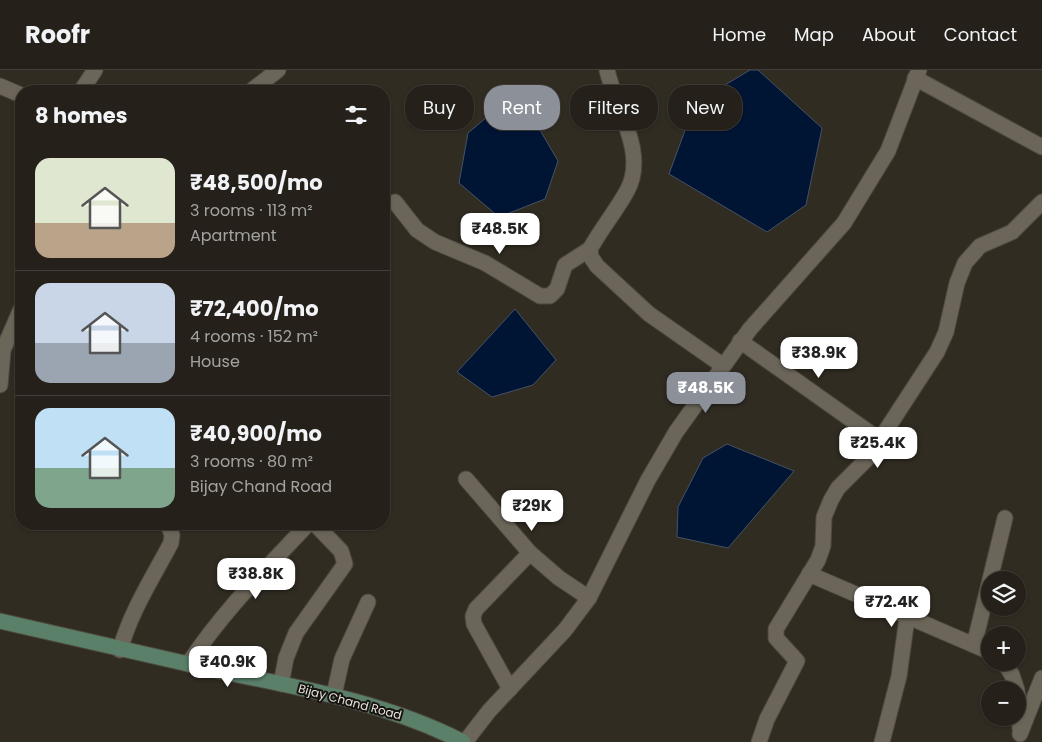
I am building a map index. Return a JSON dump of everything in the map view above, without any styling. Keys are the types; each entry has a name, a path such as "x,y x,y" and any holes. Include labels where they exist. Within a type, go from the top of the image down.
{"main road":[{"name":"Bijay Chand Road","path":"0,621 120,650 334,695 423,723 464,742"}],"street":[{"path":"85,85 96,70"},
{"path":"259,85 278,70"},
{"path":"395,202 417,230 435,242 485,264 540,296 550,296 557,289 565,264 590,249 628,190 633,174 634,154 607,70"},
{"path":"464,742 510,689 566,630 589,598 648,480 676,432 740,341 849,216 888,151 917,74 1042,147"},
{"path":"0,86 15,92"},
{"path":"759,742 767,719 797,661 776,638 776,629 818,560 823,546 824,517 831,500 838,488 868,458 937,352 946,332 957,283 965,264 980,246 1012,232 1042,202"},
{"path":"590,249 591,257 597,266 649,314 722,365"},
{"path":"0,385 3,350 15,323"},
{"path":"740,341 880,440"},
{"path":"466,479 530,553 559,578 589,598"},
{"path":"974,645 1005,518"},
{"path":"120,650 127,624 137,603 171,543 172,535 170,530"},
{"path":"188,664 211,629 239,595 302,530"},
{"path":"281,684 286,658 296,633 344,564 341,552 321,530"},
{"path":"510,689 474,624 473,616 476,609 530,553"},
{"path":"809,574 907,618 981,648"},
{"path":"334,695 342,659 368,602"},
{"path":"882,742 898,683 907,618"},
{"path":"1020,738 1042,678"}],"water":[{"path":"750,70 758,70 822,128 806,205 767,232 669,174 685,130 742,130 742,85 725,85"},
{"path":"484,120 484,130 540,130 558,161 545,199 499,217 459,183 468,133 474,130"},
{"path":"515,309 556,360 533,385 492,397 457,372"},
{"path":"727,444 794,471 728,548 677,537 678,507 703,458"}]}
